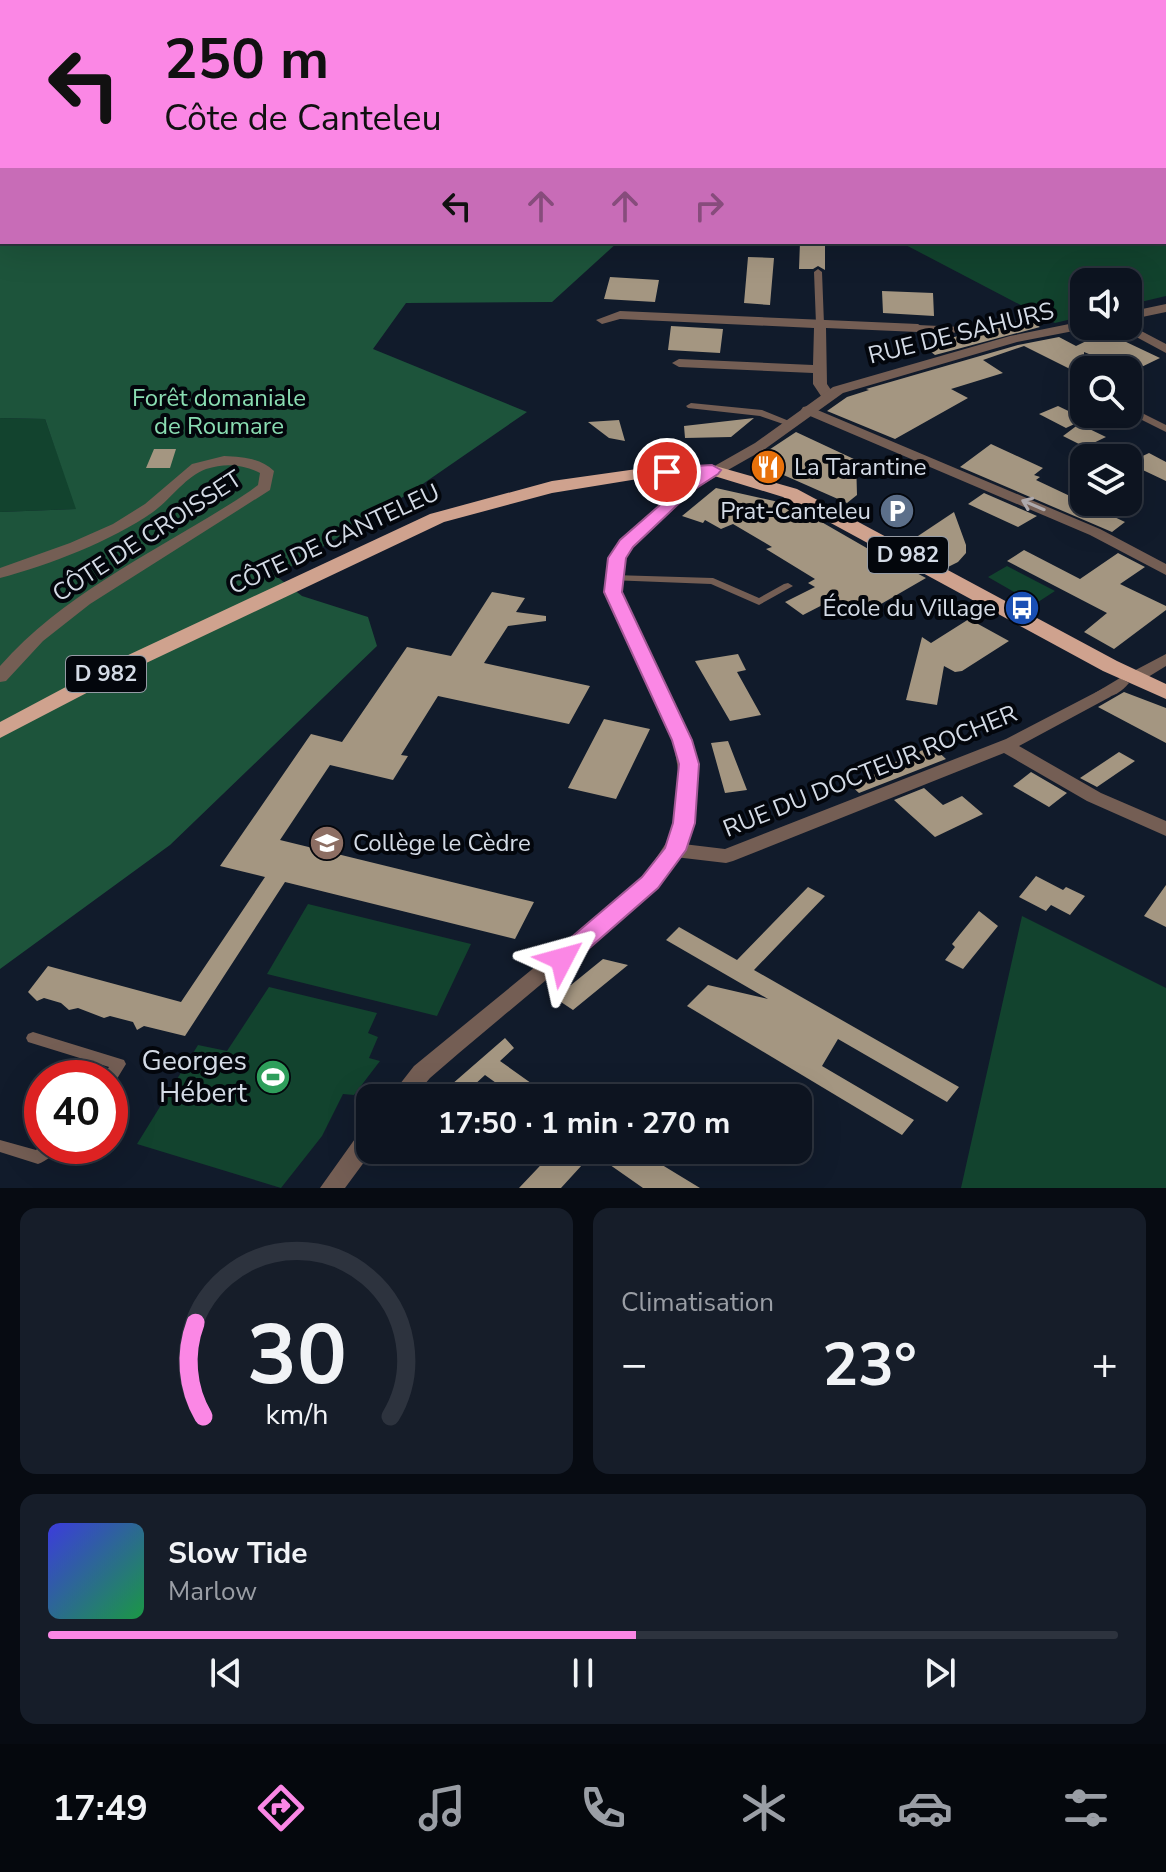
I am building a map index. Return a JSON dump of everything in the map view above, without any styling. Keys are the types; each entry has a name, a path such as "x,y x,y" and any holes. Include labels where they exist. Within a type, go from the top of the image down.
{"main road":[{"name":"CÔTE DE CANTELEU","path":"0,731 116,669 400,533 471,506 552,487 644,473 712,470"},
{"name":"D 982","path":"712,470 790,493 1119,685 1166,692"}],"street":[{"path":"1142,313 1166,308"},
{"path":"602,320 620,315 918,328"},
{"path":"820,324 820,384 828,396"},
{"name":"RUE DE SAHURS","path":"613,578 617,558 626,544 686,488 712,470 760,446 828,396 850,385 1015,339 1070,328"},
{"path":"1142,336 1166,349"},
{"path":"679,363 820,369"},
{"path":"808,410 1162,562"},
{"name":"CÔTE DE CROISSET","path":"0,573 118,527 150,507 197,467 224,460 250,462 267,471 265,487 245,503 157,553 90,598 16,657 0,677"},
{"path":"412,1084 451,1047 623,908 659,873 675,850 684,823 689,764 682,740 616,601 613,578"},
{"name":"RUE DU DOCTEUR ROCHER","path":"675,850 726,856 1005,746 1166,659"},
{"path":"1005,746 1094,797 1166,829"},
{"path":"332,1188 356,1155"}],"lane":[{"path":"818,272 820,324"},
{"path":"918,328 961,330"},
{"path":"691,406 762,413 789,423"},
{"path":"1142,416 1166,429"},
{"path":"613,578 713,581 759,602 788,586"},
{"path":"33,1038 106,1060"},
{"path":"0,1146 24,1153"}],"green space":[{"name":"Forêt domaniale de Roumare","path":"0,244 616,244 552,302 406,303 373,349 527,412 414,490 276,576 302,596 368,617 377,646 170,845 0,969 0,512 76,509 45,419 0,418"},
{"path":"904,244 1166,244 1166,296 1142,302 1142,268 1070,268 1070,319 1055,323"},
{"path":"0,418 45,419 77,509 0,512"},
{"path":"1007,566 1055,591 1035,604 988,577"},
{"path":"308,904 471,944 437,1016 267,974"},
{"path":"1022,916 1166,988 1166,1188 961,1188"},
{"name":"Georges Hébert","path":"269,987 377,1013 368,1033 378,1037 369,1058 380,1061 362,1084 356,1084 354,1095 343,1094 322,1136 281,1188 137,1144 198,1045 227,1051"}],"building":[{"path":"800,244 825,244 825,270 818,266 799,269"},
{"path":"748,257 774,258 770,305 744,303"},
{"path":"610,277 659,280 655,302 604,299"},
{"path":"882,291 933,293 934,316 883,313"},
{"path":"1027,319 1040,327 935,355 922,345"},
{"path":"671,326 723,329 720,353 668,350"},
{"path":"1059,337 1076,346 1088,340 1122,340 1160,358 1142,367 1142,356 1094,356 1084,352 1084,356 1070,356 1070,369 1024,346 983,360 1003,373 951,389 968,398 895,439 827,411 847,397 869,390 866,389 1018,345"},
{"path":"1058,406 1070,412 1070,426 1066,428 1039,414"},
{"path":"754,418 731,437 685,438 684,426"},
{"path":"619,420 625,441 609,438 588,422"},
{"path":"1074,428 1087,428 1106,437 1091,444 1079,444 1063,436"},
{"path":"796,432 856,460 857,495 847,503 752,461"},
{"path":"991,444 1043,468 1034,475 1040,477 1036,480 1070,496 1070,514 960,467"},
{"path":"154,449 176,449 170,468 146,468"},
{"path":"1149,453 1166,462 1166,481 1142,470 1142,456"},
{"path":"716,488 792,505 891,562 926,578 862,615 836,598 803,615 785,602 815,587 808,583 815,579 766,549 772,547 733,524 721,529 705,520 703,523 682,516"},
{"path":"984,493 1037,516 1018,527 968,504"},
{"path":"954,512 966,553 948,567 915,549 929,541 918,536"},
{"path":"1075,516 1112,516 1125,522 1112,532"},
{"path":"1024,550 1080,579 1118,553 1145,567 1120,584 1166,606 1166,610 1114,649 1084,632 1107,613 1007,561"},
{"path":"492,592 525,598 516,612 546,616 546,621 508,626 484,663 590,686 569,724 438,696 401,755 408,756 393,780 330,765 280,840 534,902 515,939 285,882 185,1036 144,1026 137,1030 133,1022 110,1016 104,1018 78,1008 69,1010 61,1003 44,998 37,1001 28,992 48,966 181,1002 265,877 220,866 311,734 342,742 407,647 451,656"},
{"path":"969,619 1009,641 962,671 955,672 944,666 937,705 906,700 922,637 931,643"},
{"path":"738,654 746,670 737,672 761,715 730,721 695,661"},
{"path":"1124,692 1166,708 1166,743 1098,707"},
{"path":"604,719 650,729 616,799 568,788"},
{"path":"728,741 747,790 725,793 711,743"},
{"path":"932,746 946,759 859,793 849,784 897,765 895,762"},
{"path":"1119,752 1135,761 1097,787 1080,778"},
{"path":"1031,772 1067,793 1049,807 1013,786"},
{"path":"924,788 943,805 962,796 983,814 935,837 894,800"},
{"path":"1036,876 1063,890 1066,887 1085,896 1070,915 1051,905 1046,911 1019,897"},
{"path":"1166,885 1166,927 1144,916"},
{"path":"808,887 825,896 754,970 959,1087 947,1102 838,1039 822,1066 914,1120 902,1135 687,1006 708,985 768,999 666,940 679,927 737,960"},
{"path":"979,911 998,926 963,969 945,960 955,947 952,944"},
{"path":"603,959 628,965 573,1010 555,998"},
{"path":"505,1038 514,1048 500,1061 532,1084 498,1084 485,1075 475,1084 452,1084"},
{"path":"542,1164 583,1164 561,1188 519,1188"},
{"path":"609,1164 661,1164 700,1188 643,1188"}],"place":[{"name":"La Tarantine","path":"768,467"},
{"name":"Prat-Canteleu","path":"897,511"},
{"name":"École du Village","path":"1022,608"},
{"name":"Collège le Cèdre","path":"327,843"},
{"name":"Georges Hébert","path":"273,1077"}],"route":[{"path":"562,959 650,882 675,850 684,823 689,764 682,740 613,592 613,572 626,544 665,506 712,470 667,472"}]}
